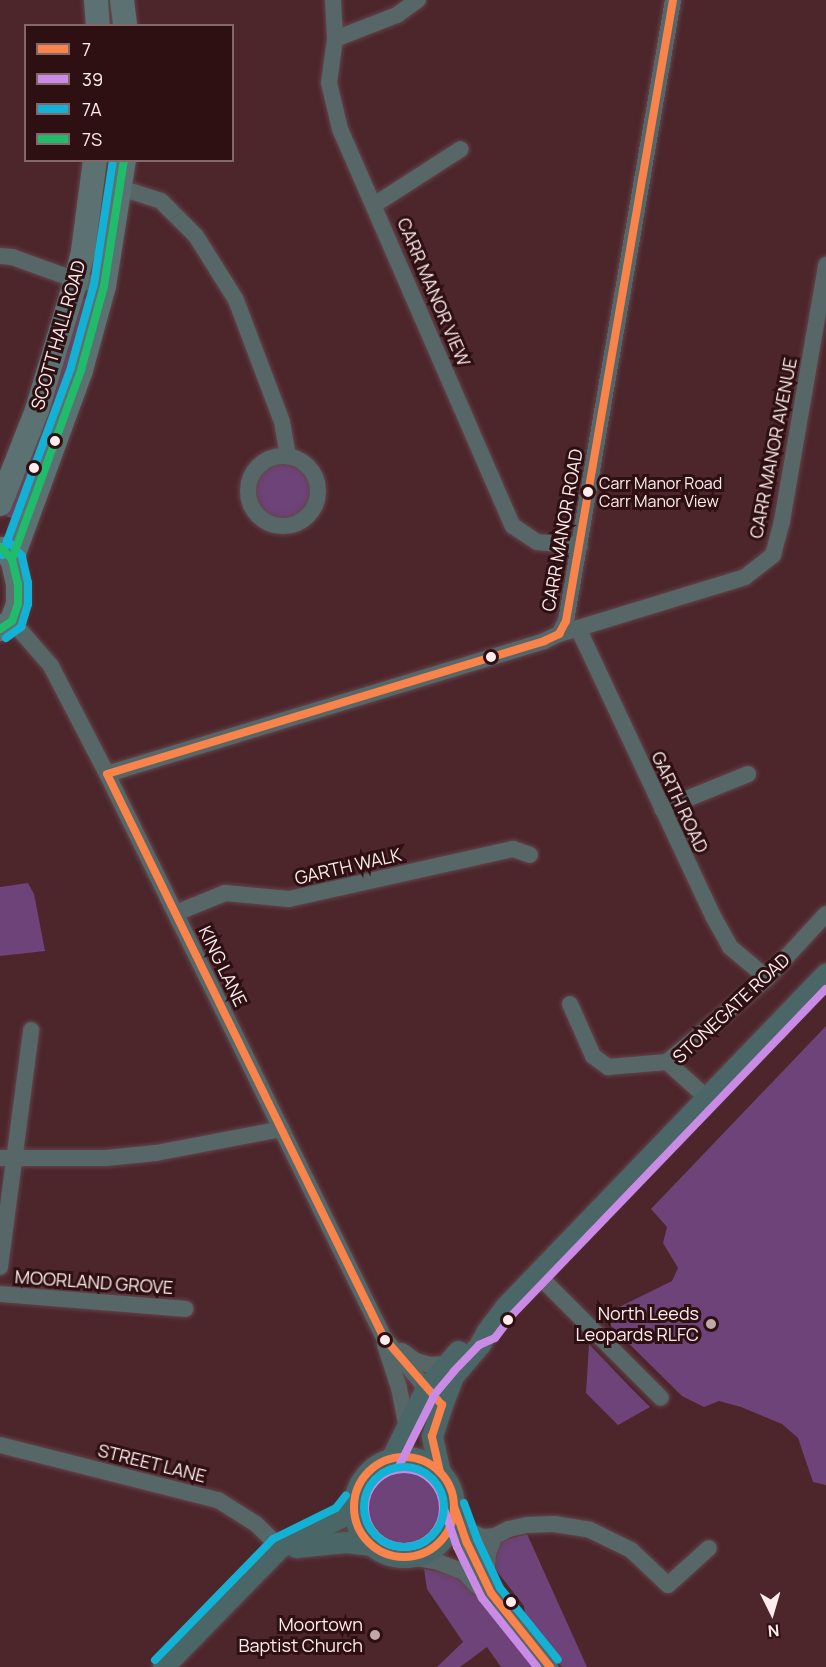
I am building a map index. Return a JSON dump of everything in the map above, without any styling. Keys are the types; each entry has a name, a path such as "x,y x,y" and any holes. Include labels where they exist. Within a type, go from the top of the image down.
{"highway":[{"path":"96,0 99,24"},
{"path":"122,0 125,24"},
{"name":"SCOTT HALL ROAD","path":"0,504 37,410 76,280 83,251 95,162"},
{"name":"SCOTT HALL ROAD","path":"6,553 81,370 104,286 124,162"},
{"path":"6,553 18,584 18,604 6,625"}],"main road":[{"path":"280,1547 346,1542 370,1545 393,1557 412,1557 438,1545 447,1534 453,1520 454,1506 447,1482 440,1472 432,1436 453,1376 480,1344 487,1331 537,1274 826,974"},
{"path":"391,1459 426,1388 473,1336 487,1331"},
{"path":"426,1388 435,1394 442,1405"},
{"path":"370,1545 360,1532 354,1517 354,1501 358,1487 366,1474 377,1465 391,1459 417,1459 440,1472"},
{"path":"163,1667 280,1547 343,1516 354,1501"}],"street":[{"name":"CARR MANOR VIEW","path":"333,0 334,39 329,83 340,129 513,526 537,542 580,546"},
{"path":"334,39 397,15 418,0"},
{"name":"CARR MANOR ROAD","path":"107,774 544,641 560,634 566,621 580,546 673,0"},
{"path":"374,205 461,149"},
{"path":"121,188 161,201 196,236 236,300 282,422 288,456"},
{"path":"0,256 12,257 76,280 104,286"},
{"name":"CARR MANOR AVENUE","path":"560,634 745,576 773,555 782,521 826,264"},
{"path":"288,456 301,460 313,471 319,488 317,503 308,518 291,527 270,525 256,516 248,497 249,480 258,466 269,459 288,456"},
{"name":"KING LANE","path":"6,625 51,666 176,913 384,1338 426,1388"},
{"name":"GARTH ROAD","path":"578,628 662,809 730,947 767,978"},
{"path":"662,809 748,774"},
{"name":"GARTH WALK","path":"176,913 225,893 290,899 513,849 530,855"},
{"name":"STONEGATE ROAD","path":"707,1098 667,1062 767,978 826,914"},
{"path":"570,1004 593,1056 608,1067 667,1062"},
{"path":"0,1267 6,1159 31,1030"},
{"path":"6,1159 96,1159 156,1153 282,1129"},
{"path":"537,1274 661,1398"},
{"name":"MOORLAND GROVE","path":"0,1294 185,1309"},
{"name":"KING LANE","path":"384,1338 416,1361 430,1365 446,1364"},
{"name":"KING LANE","path":"384,1338 399,1388 406,1428"},
{"name":"STREET LANE","path":"0,1445 218,1500 256,1524 280,1547"},
{"path":"454,1506 475,1560 489,1585 550,1667"},
{"path":"463,1529 483,1537 495,1536 508,1529 527,1525 554,1524 590,1530 631,1550 668,1585 709,1548"},
{"path":"489,1585 488,1553 495,1536"},
{"path":"412,1557 438,1562 464,1572 476,1585 489,1585"}],"shaded area":[{"path":"88,298 76,350 14,519 6,516 82,299"},
{"path":"277,464 289,464 303,472 311,486 309,503 303,512 289,520 277,520 260,508 255,498 255,486 267,469"},
{"path":"28,883 34,894 45,951 0,956 0,887"},
{"path":"826,1026 826,1485 813,1482 798,1438 782,1424 741,1407 719,1401 704,1407 682,1396 601,1316 672,1281 678,1268 663,1243 667,1227 651,1209"},
{"path":"589,1344 650,1407 618,1425 586,1393"},
{"path":"404,1468 419,1471 431,1480 440,1492 443,1507 440,1522 431,1534 419,1543 404,1546 389,1543 377,1534 368,1522 365,1507 368,1492 377,1480 389,1471"},
{"path":"527,1534 587,1667 562,1667 526,1622 524,1606 492,1565 495,1550 504,1540"},
{"path":"424,1569 454,1574 469,1586 498,1617 537,1667 501,1667 487,1647 460,1667 437,1667 463,1642 427,1589"}],"transit line":[{"name":"7","path":"440,1472 432,1436 442,1405 384,1338 107,774 544,641 559,634 566,621 673,0"},
{"name":"7A","path":"2,555 71,367 94,284 113,162"},
{"name":"7S","path":"12,559 81,370 104,286 124,162"},
{"name":"7A","path":"6,638 21,627 28,604 28,583 22,556 7,540"},
{"name":"7S","path":"0,547 12,559 18,584 18,604 12,621 0,629"},
{"name":"39","path":"400,1464 435,1394 454,1371 479,1345 495,1338 513,1314 826,989"},
{"name":"7","path":"404,1457 432,1465 446,1479 454,1507 446,1535 432,1549 404,1557 376,1549 362,1535 354,1507 362,1479 376,1465 404,1457"},
{"name":"7A","path":"404,1467 419,1470 432,1479 441,1492 444,1507 441,1522 432,1535 419,1544 404,1547 389,1544 376,1535 367,1522 364,1507 367,1492 376,1479 389,1470 404,1467"},
{"name":"39","path":"404,1469 419,1472 432,1480 440,1493 443,1508 440,1523 432,1536 419,1544 404,1547 389,1544 376,1536 368,1523 365,1508 368,1493 376,1480 389,1472 404,1469"},
{"name":"7A","path":"155,1660 273,1539 336,1508 346,1495"},
{"name":"7A","path":"464,1503 477,1539 500,1588 558,1660"},
{"name":"7","path":"454,1506 467,1543 491,1593 550,1667"},
{"name":"39","path":"444,1509 457,1547 482,1598 537,1667"}],"place":[{"name":"Carr Manor Road Carr Manor View","path":"588,492"},
{"name":"North Leeds Leopards RLFC","path":"711,1324"},
{"name":"Moortown Baptist Church","path":"375,1635"}]}
